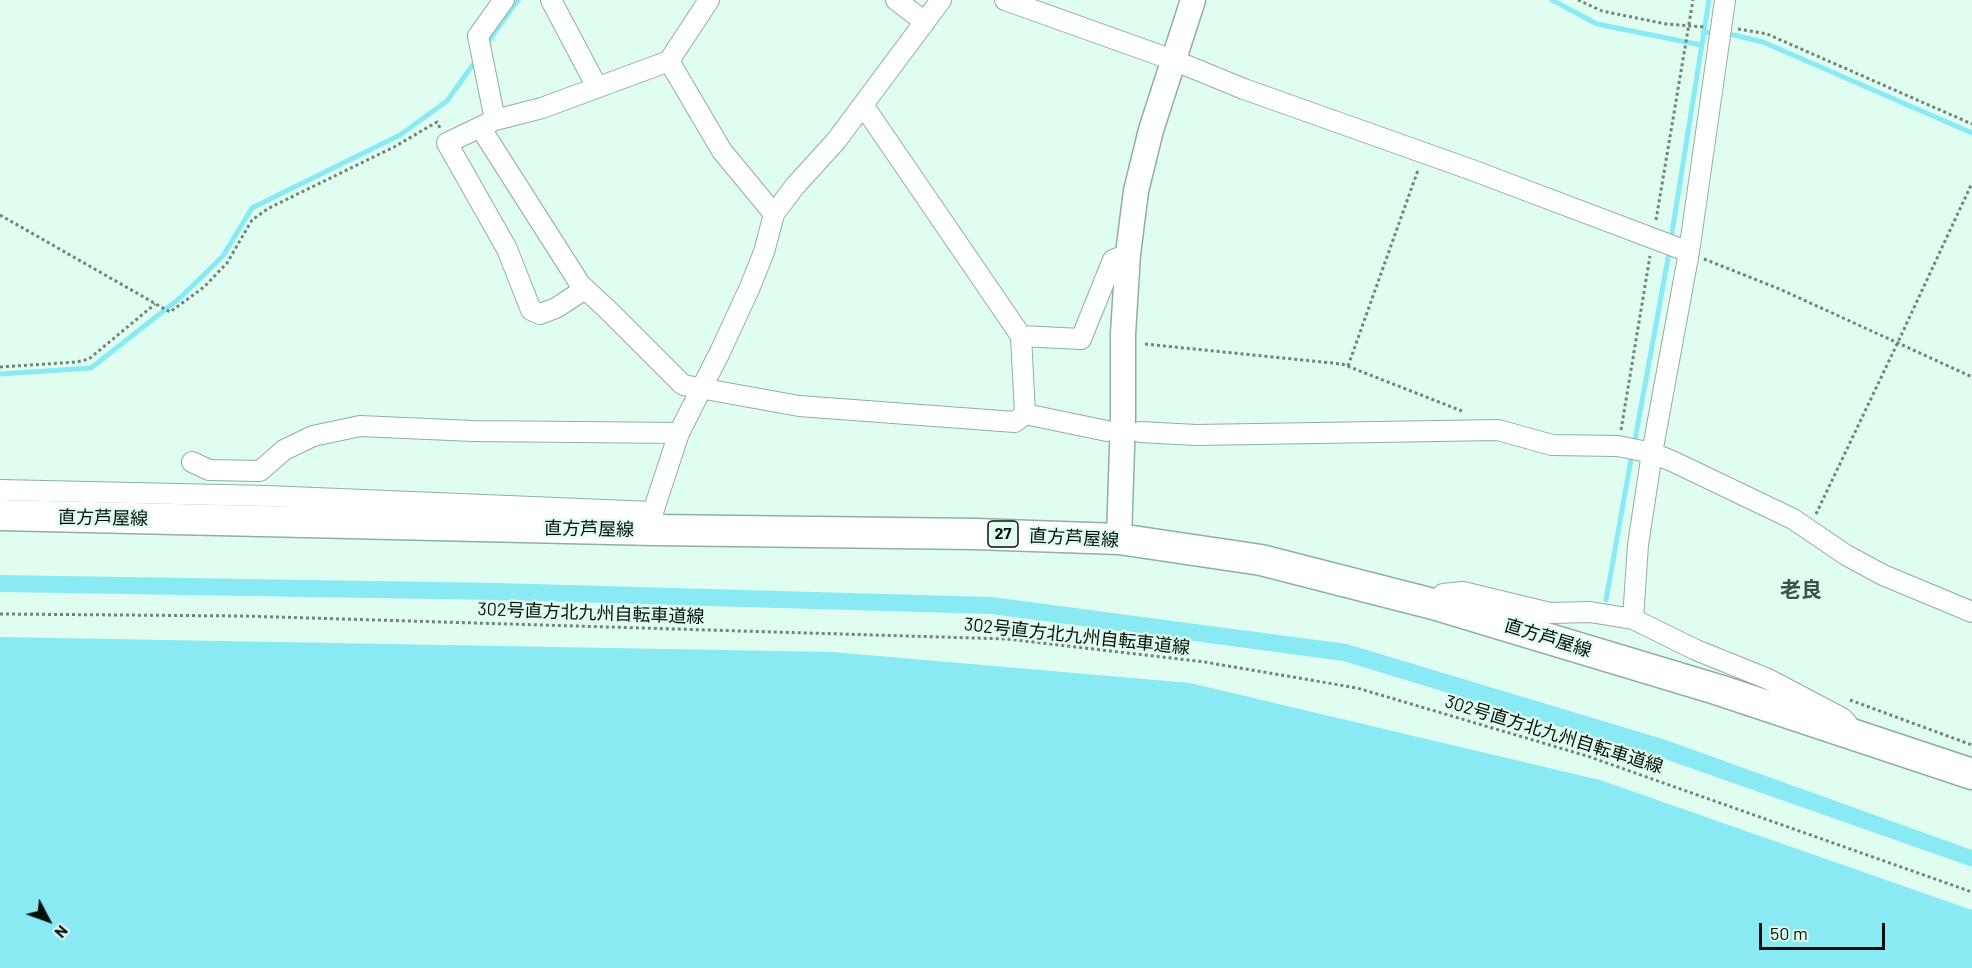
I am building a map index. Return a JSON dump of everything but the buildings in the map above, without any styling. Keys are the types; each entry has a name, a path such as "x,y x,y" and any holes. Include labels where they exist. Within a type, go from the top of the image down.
{"main road":[{"name":"直方芦屋線","path":"0,515 654,521 1119,539 1262,560 1433,604 1719,690 1972,774"}],"street":[{"path":"504,0 478,36 488,124 580,284 683,385 799,406 1015,422 1025,414"},
{"path":"551,0 597,87"},
{"path":"585,289 556,308 540,314 531,310 507,249 447,143 488,124 542,108 669,62 709,0"},
{"path":"896,0 925,22"},
{"path":"0,490 243,496 654,521 679,433 750,287 764,252 774,214 795,186 836,141 941,0"},
{"path":"1005,0 1689,252"},
{"path":"1119,539 1123,334 1128,254 1136,191 1151,130 1193,0"},
{"path":"1633,619 1638,545 1652,453 1689,252 1725,0"},
{"path":"669,62 722,151 774,214"},
{"path":"863,105 1021,336 1025,414"},
{"path":"1021,336 1081,339 1113,260 1128,254"},
{"path":"1025,414 1107,431"},
{"path":"243,496 260,471 284,450 313,436 360,426 679,433"},
{"path":"1140,432 1196,435 1498,430 1552,445 1618,446 1652,453 1793,519 1846,555 1883,574 1972,612"},
{"path":"192,462 209,470 260,471"},
{"path":"1433,604 1443,594 1463,592 1550,613 1590,612 1633,619 1696,650 1768,679 1842,718 1859,735"}],"path":[{"path":"1578,0 1602,11 1666,24 1746,29 1767,34 1972,124"},
{"path":"1688,23 1693,0"},
{"path":"0,215 170,312 204,287 227,263 252,220 269,208 394,147 437,122 447,143"},
{"path":"1348,366 1424,153"},
{"path":"1809,530 1972,183"},
{"path":"1689,252 1782,290 1972,376"},
{"path":"0,367 77,362 89,359 155,304"},
{"path":"1145,344 1348,366 1463,412"},
{"name":"302号直方北九州自転車道線","path":"0,614 255,617 1007,639 1206,662 1357,688 1587,756 1972,892"},
{"path":"1844,698 1972,745"}],"water":[{"path":"0,575 497,583 992,597 1347,644 1666,740 1972,850 1972,867 1659,757 1343,661 991,614 497,600 0,592"},
{"path":"0,637 833,652 1190,683 1600,780 1972,910 1972,968 0,968"}],"waterway":[{"path":"485,46 518,0"},
{"path":"1552,0 1597,24 1701,45"},
{"path":"1634,445 1667,264 1709,0"},
{"path":"1703,32 1734,35 1763,42 1972,133"},
{"path":"0,374 91,368 180,298 223,256 252,208 400,135 447,101 477,59"},
{"path":"1606,600 1632,454"}],"district":[{"name":"老良","path":"1801,590"}]}
